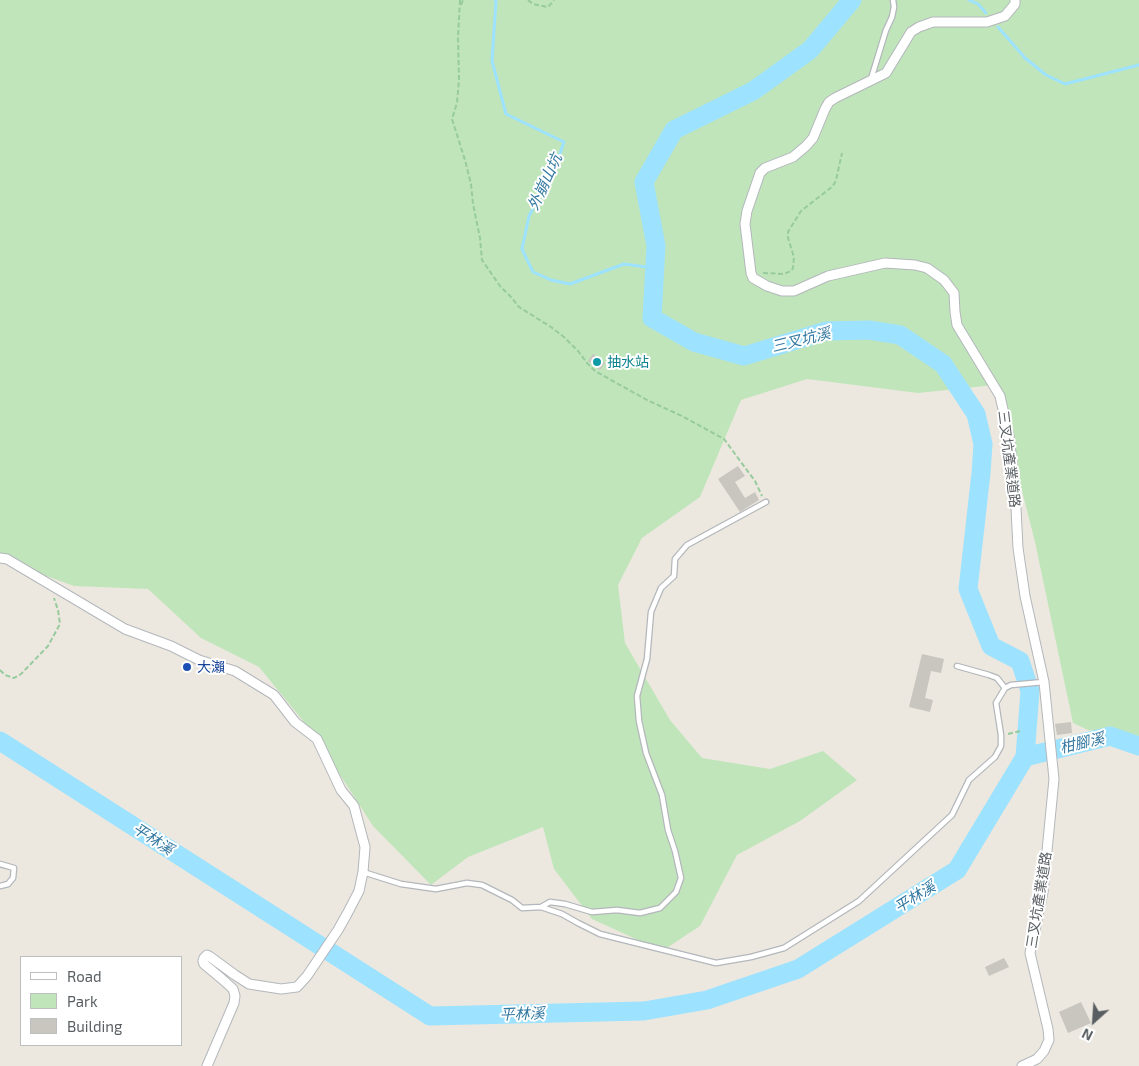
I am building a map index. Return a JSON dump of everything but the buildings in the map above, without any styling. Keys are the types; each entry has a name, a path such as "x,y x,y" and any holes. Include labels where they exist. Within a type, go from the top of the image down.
{"street":[{"path":"751,273 744,224 760,173 765,168 793,157 806,146 813,138 829,102 886,73 911,32 933,22 987,22 1005,16 1015,4 1015,0"},
{"name":"三叉坑產業道路","path":"751,273 753,278 767,286 782,291 794,291 828,276 885,263 901,263 927,268 944,280 954,293 954,312 957,325 1000,396 1009,436 1015,488 1018,548 1025,596 1044,682 1054,779 1043,892 1030,953 1049,1040 1044,1050 1036,1059 1022,1066"},
{"path":"0,558 7,559 125,629 171,646 198,660 235,671 274,695 295,722 317,739 342,790 354,806 365,846 359,891 338,930 308,976 297,987 281,989 263,987 249,984 209,956 205,956 204,964 228,984 235,996 234,1003 207,1066"}],"lane":[{"path":"871,80 886,30 892,17 893,0"},
{"path":"541,907 550,902 565,904 592,912 617,910 640,913 660,908 676,892 681,878 668,830 662,795 646,753 639,720 637,696 647,659 652,612 661,588 674,576 675,559 687,545 766,502"},
{"path":"957,666 997,678 1005,688"},
{"path":"363,872 401,884 436,889 467,883 482,885 512,900 522,908 541,907 562,914 600,934 716,963 752,957 784,948 859,901 952,815 969,780 995,757 1002,746 996,703 1005,688 1011,685 1044,682"},
{"path":"0,864 14,868 13,878 8,884 0,886"}],"path":[{"path":"462,0 458,37 458,92 452,118 466,160 480,238 482,260 500,286 519,307 564,337 595,372 724,439 755,481 766,502"},
{"path":"528,0 532,4 548,6 554,0"},
{"path":"751,273 784,274 793,268 794,256 788,232 801,211 833,186 842,153"},
{"path":"0,670 5,676 14,678 21,674 48,646 52,639 60,624 58,610 49,584"},
{"path":"1001,735 1020,731"}],"green space":[{"path":"0,0 1139,0 1139,740 1130,736 1088,730 1073,723 1035,542 995,385 918,393 807,379 741,400 700,497 642,538 618,585 625,643 670,720 702,758 770,769 823,751 857,780 800,821 737,855 700,926 662,951 592,919 554,869 543,827 468,857 431,885 373,826 313,733 259,667 201,638 148,589 74,586 0,559"}],"waterway":[{"name":"外崩山坑","path":"495,0 492,61 506,114 564,142 557,162 529,216 522,249 533,272 551,280 570,284 624,264 654,268"},
{"name":"平林溪","path":"0,741 430,1016 644,1011 707,1000 798,969 957,870 1025,757 1030,691 1020,661 991,646 968,589 983,444 976,414 943,364 900,335 869,330 826,331 744,356 694,342 652,318 656,246 644,182 674,130 753,91 810,50 852,0"},
{"path":"969,0 978,4 986,13"},
{"path":"998,27 1025,58 1046,75 1065,84 1139,65"},
{"name":"柑腳溪","path":"1025,757 1110,736 1139,746"}],"place":[{"name":"抽水站","path":"597,362"},
{"name":"大瀨","path":"187,667"}],"water label":[{"name":"三叉坑溪","path":"801,340"}]}
